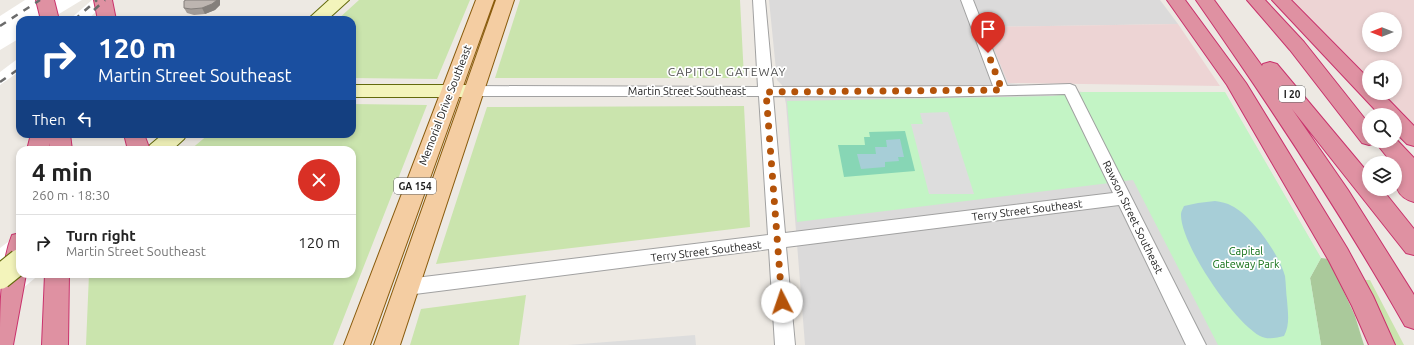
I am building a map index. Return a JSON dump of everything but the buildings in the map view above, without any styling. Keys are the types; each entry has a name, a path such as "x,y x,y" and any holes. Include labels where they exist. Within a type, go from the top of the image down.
{"highway":[{"path":"45,0 49,16"},
{"path":"103,0 107,16"},
{"path":"1176,0 1240,90 1338,255 1364,304 1382,345"},
{"path":"1205,0 1325,171 1414,318"},
{"name":"I 20","path":"1213,0 1362,181"},
{"path":"1256,0 1296,46 1362,117"},
{"path":"1281,0 1362,84"},
{"path":"1296,46 1362,129"},
{"path":"1378,100 1385,108"},
{"path":"1402,126 1414,139"},
{"path":"1377,148 1384,156"},
{"path":"1392,148 1414,172"},
{"path":"1402,179 1414,194"},
{"name":"I 20","path":"1375,196 1414,246"},
{"path":"0,345 16,263"},
{"path":"55,345 57,278"}],"main road":[{"name":"Memorial Drive Southeast","path":"357,345 485,0"},
{"name":"Memorial Drive Southeast","path":"387,345 505,0"}],"street":[{"path":"321,16 340,0"},
{"path":"759,0 785,345"},
{"path":"967,0 1002,90"},
{"name":"Martin Street Southeast","path":"356,91 766,92 1070,89"},
{"name":"Rawson Street Southeast","path":"1070,89 1196,345"},
{"path":"163,146 173,138"},
{"name":"Terry Street Southeast","path":"407,287 1124,198"},
{"path":"0,277 16,264"}],"shaded area":[{"path":"769,0 1160,0 1178,24 985,27 1008,83 1083,92 1225,93 1321,258 1310,278 1321,345 805,345 786,104 782,85 777,80"},
{"path":"1286,0 1414,0 1414,134 1402,121 1402,108 1389,108 1382,100 1402,100 1402,60 1362,60 1362,80"},
{"path":"1178,24 1220,86 1008,83 985,27"},
{"path":"948,112 974,194 929,194 911,124 923,124 920,113"},
{"path":"695,335 696,345 568,345 645,339"}],"green space":[{"path":"359,0 470,0 437,79 356,78 356,16 341,16"},
{"path":"520,0 740,0 744,78 495,78"},
{"name":"Capital Gateway Park","path":"1083,92 1225,92 1321,258 1310,278 1321,345 1218,345 1133,180 797,222 787,101 1053,96"},
{"path":"356,104 427,105 333,345 86,345 89,278 356,278 356,146 195,146 204,138 356,138"},
{"path":"744,106 750,227 436,264 487,107"},
{"path":"905,131 915,171 844,177 838,145 865,145 864,137 870,137 869,132"},
{"path":"1321,258 1329,259 1355,316 1364,345 1321,345 1310,278"},
{"path":"1363,280 1370,280 1404,345 1394,345"},
{"path":"526,295 519,345 410,345 421,309"}],"water":[{"path":"900,139 904,157 898,157 899,161 885,162 885,167 861,169 857,154 876,154 875,147 887,147 886,140"},
{"path":"1215,201 1230,205 1248,218 1264,236 1277,257 1285,276 1288,319 1284,336 1266,338 1260,336 1249,328 1223,299 1210,281 1189,244 1183,227 1181,214 1184,206"}],"pier":[{"path":"25,0 82,0 56,16 16,16 16,40 0,50 0,16"},
{"path":"92,0 109,0 91,16 74,16"},
{"path":"16,60 16,74 0,85 0,72"},
{"path":"16,236 16,278 35,278 0,307 0,248"}],"railway":[{"path":"0,26 40,0"},
{"path":"79,16 97,0"},
{"path":"94,10 105,0"},
{"path":"0,82 16,71"}],"district":[{"name":"CAPITOL GATEWAY","path":"727,71"}],"route":[{"path":"782,302 766,92 922,92 1002,90 988,53"}]}
